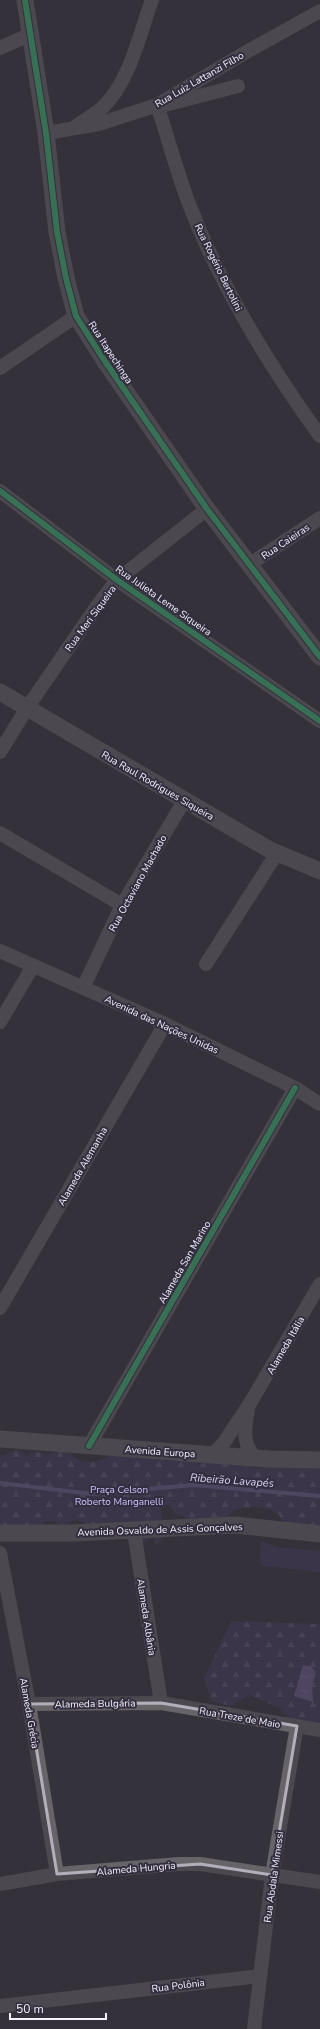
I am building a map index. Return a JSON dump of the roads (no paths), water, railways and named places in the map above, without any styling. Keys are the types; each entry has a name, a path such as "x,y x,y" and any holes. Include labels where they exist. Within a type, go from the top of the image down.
{"street":[{"name":"Rua Itapechinga","path":"25,0 46,133 57,232 66,278 76,316 106,363 207,509 317,646"},
{"path":"71,129 102,108 117,90 129,64 152,0"},
{"name":"Rua Luiz Lattanzi Filho","path":"46,133 122,118 157,105 248,50 320,11"},
{"path":"0,48 31,34"},
{"path":"157,105 168,105 238,86"},
{"name":"Rua Rogério Bertolini","path":"157,105 189,204 231,297 282,383 320,436"},
{"path":"0,368 76,316"},
{"name":"Rua Julieta Leme Siqueira","path":"0,491 117,580 320,721"},
{"name":"Rua Meri Siqueira","path":"0,752 27,708 97,606 117,580 207,509"},
{"name":"Rua Caieiras","path":"250,564 320,518"},
{"name":"Rua Raul Rodrigues Siqueira","path":"0,692 184,801 277,853 320,872"},
{"name":"Rua Octaviano Machado","path":"83,988 122,905 184,801"},
{"path":"0,833 122,905"},
{"path":"206,964 277,853"},
{"name":"Avenida das Nações Unidas","path":"0,951 165,1024 295,1088 320,1104"},
{"path":"0,1022 33,966"},
{"name":"Alameda Alemanha","path":"0,1308 165,1024"},
{"name":"Alameda San Marino","path":"89,1446 295,1088"},
{"name":"Alameda Itália","path":"213,1454 223,1444 249,1405 320,1284"},
{"name":"Alameda Itália","path":"249,1405 246,1420 246,1436 250,1450 256,1457"},
{"name":"Avenida Europa","path":"0,1439 320,1460"},
{"name":"Avenida Osvaldo de Assis Gonçalves","path":"0,1533 134,1531 235,1525 320,1534"},
{"name":"Alameda Albânia","path":"134,1531 161,1703"},
{"name":"Alameda Grécia","path":"0,1553 29,1704 57,1874"},
{"name":"Alameda Bulgária","path":"29,1704 161,1703"},
{"name":"Rua Treze de Maio","path":"161,1703 320,1730"},
{"name":"Rua Abdala Mimessi","path":"254,2029 272,1875 297,1726"},
{"name":"Alameda Hungria","path":"0,1884 57,1874 193,1864 320,1882"},
{"name":"Rua Polônia","path":"0,2006 260,1976"}],"water":[{"path":"303,1665 312,1667 316,1674 312,1683 313,1702 294,1696"}],"waterway":[{"name":"Ribeirão Lavapés","path":"0,1483 92,1494 193,1485 320,1496"}],"park label":[{"name":"Praça Celson Roberto Manganelli","path":"119,1494"}]}
